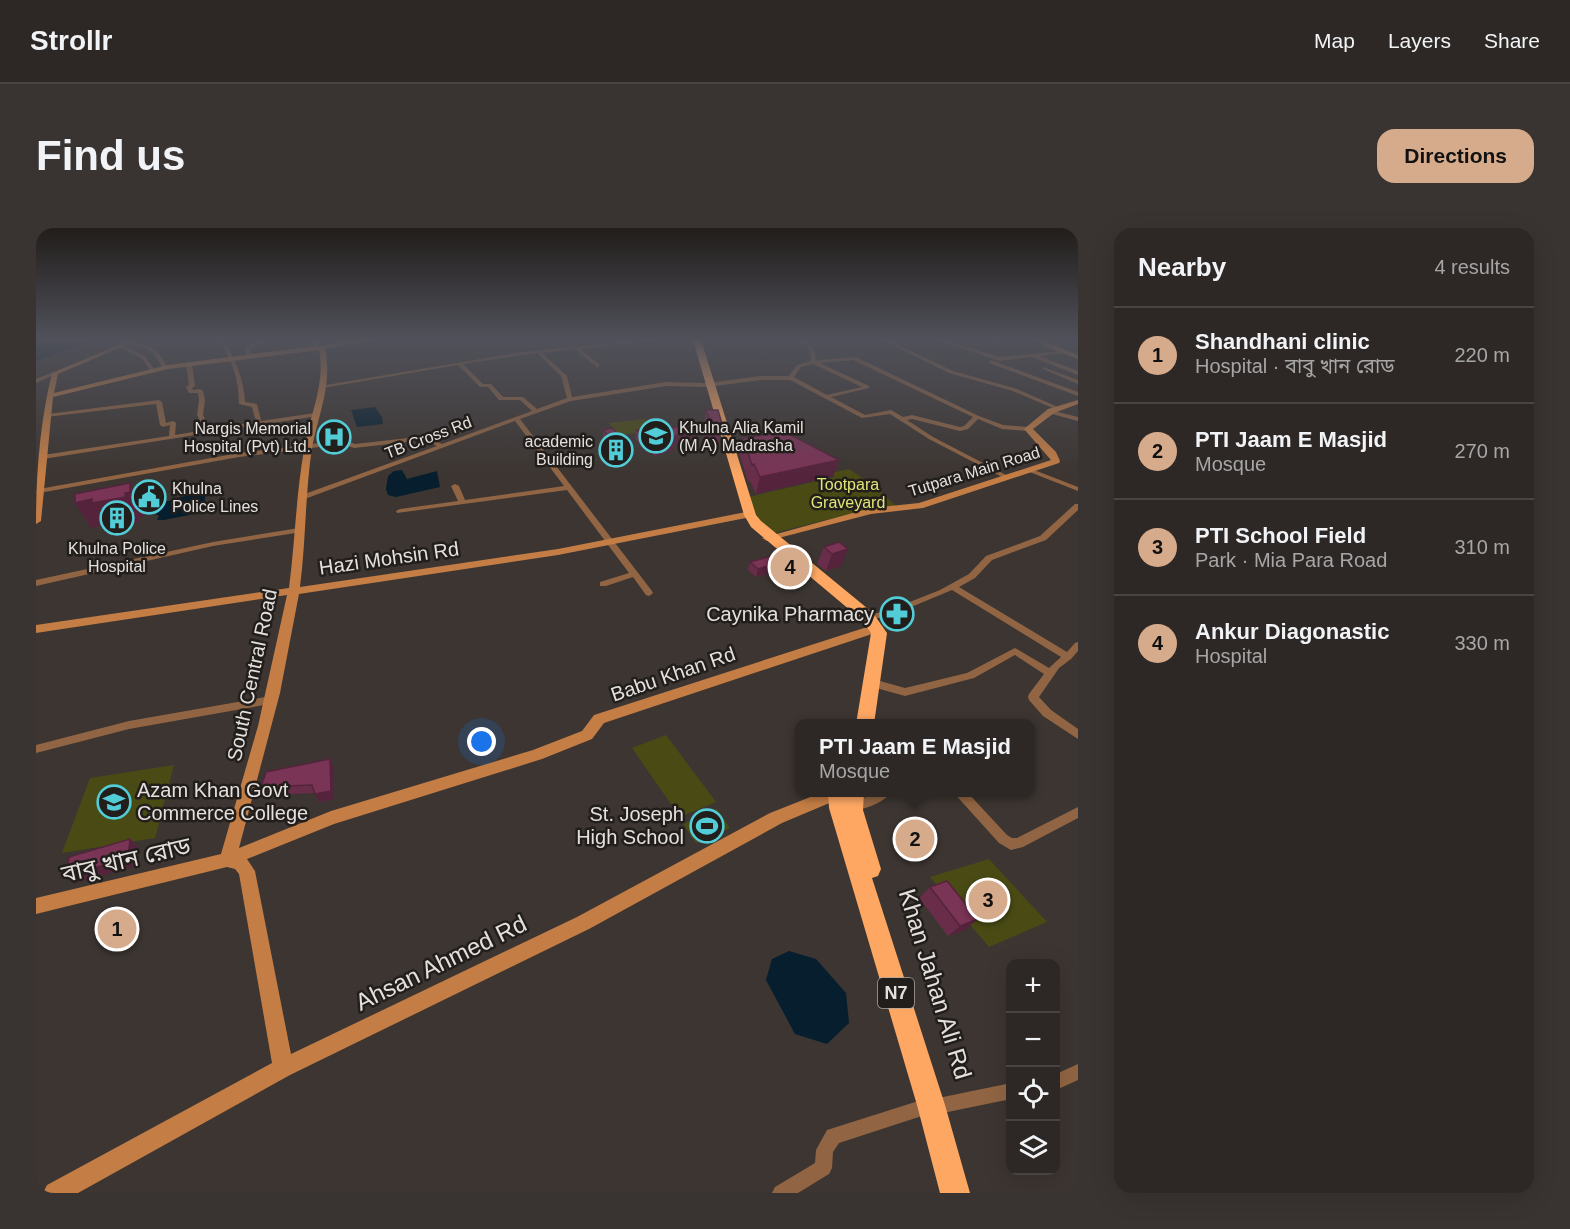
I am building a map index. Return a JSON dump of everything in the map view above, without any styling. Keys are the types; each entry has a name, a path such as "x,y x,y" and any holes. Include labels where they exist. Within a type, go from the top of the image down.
{"highway":[{"path":"709,385 736,446 750,515 756,524 879,633 866,719"},
{"path":"709,385 746,515 751,524 770,538"},
{"path":"855,719 867,652 865,622"},
{"name":"Khan Jahan Ali Rd","path":"846,797 839,808 964,1193"},
{"name":"Khan Jahan Ali Rd","path":"937,1105 955,1193"}],"street":[{"path":"36,521 52,385"},
{"path":"50,396 96,385"},
{"path":"192,385 189,387 191,392 200,391 202,400 200,415 208,431"},
{"path":"241,385 242,404 255,405 259,424"},
{"path":"323,386 329,385"},
{"path":"489,385 501,399 521,398 536,411"},
{"path":"566,385 570,399"},
{"name":"TB Cross Rd","path":"302,498 570,399 659,385"},
{"path":"804,385 864,417 891,412 931,438 1006,477"},
{"path":"826,397 867,387 863,385"},
{"path":"910,385 1002,427 1028,429"},
{"path":"997,385 1015,390 1053,410 1078,419"},
{"path":"1053,385 1078,394"},
{"name":"South Central Road","path":"227,861 253,774 294,590 308,447 323,386"},
{"path":"48,416 159,402 163,425 173,423 172,436"},
{"name":"Tutpara Main Road","path":"770,538 871,511 920,506 1056,461 1053,454 1028,429 1053,410 1078,402"},
{"path":"43,457 315,415"},
{"path":"902,419 912,417 960,429 966,428 977,417"},
{"path":"516,418 649,593"},
{"path":"36,436 46,435"},
{"path":"39,491 239,455 344,442 354,446 426,438 443,447"},
{"path":"1029,470 1078,489"},
{"path":"455,486 463,502"},
{"path":"400,511 568,488"},
{"path":"865,622 953,587 972,576 989,558 1043,538 1078,506"},
{"name":"Hazi Mohsin Rd","path":"36,628 189,608 609,543 746,515"},
{"path":"36,583 213,544 299,530"},
{"path":"603,584 634,574"},
{"path":"953,587 1068,657"},
{"name":"Babu Khan Rd","path":"227,861 331,818 537,755 587,735 599,719 865,622"},
{"path":"1078,645 1056,666 1033,697 1047,713 1078,735"},
{"path":"873,683 905,692 970,676 1015,651 1051,674"},
{"path":"36,749 129,725 271,700"},
{"name":"Ahsan Ahmed Rd","path":"56,1193 283,1068 584,923 776,818 844,797"},
{"path":"852,797 870,801 877,797"},
{"path":"963,797 1002,840 1011,844 1019,843 1078,812"},
{"path":"227,861 240,863 247,872 283,1068"},
{"name":"বাবু খান রোড","path":"36,906 227,861"},
{"path":"1060,1080 1078,1072"},
{"path":"781,1193 823,1168 825,1150 833,1136 937,1105 1006,1092"}],"green space":[{"path":"645,419 655,431 618,435 609,423"},
{"name":"Tootpara Graveyard","path":"849,469 876,487 897,507 878,507 770,534 744,498 835,477 831,473"},
{"name":"St. Joseph High School","path":"666,735 716,802 680,817 632,748"},
{"name":"Azam Khan Govt Commerce College","path":"174,765 155,838 62,853 90,778"},
{"name":"St. Joseph High School","path":"717,809 730,828 696,843 683,824"},
{"path":"989,859 1047,922 989,947 930,877"}],"water":[{"path":"375,407 382,417 383,424 357,427 351,410"},
{"path":"402,470 407,479 437,471 440,487 396,497 388,495 386,489 388,476 394,471"},
{"path":"203,491 204,509 207,509 204,512 157,520 159,516 152,512 154,507 161,503"},
{"path":"789,951 816,959 846,993 849,1023 827,1044 795,1034 766,980 772,959"}],"building":[{"path":"706,410 718,410 722,424 711,423"},
{"path":"685,425 693,431 669,437 674,441 657,447 636,430 658,431"},
{"path":"612,428 630,447 621,449 603,430"},
{"path":"785,432 839,460 760,477 754,464 752,465 743,438"},
{"path":"130,483 130,492 125,493 125,497 92,503 92,499 75,503 75,494"},
{"path":"839,542 848,549 832,554 824,547"},
{"path":"786,552 794,559 758,569 750,562"},
{"path":"330,759 331,791 315,794 312,785 261,787 266,772"},
{"path":"917,821 936,840 929,844 933,847 923,852 901,830"},
{"path":"130,839 128,858 66,876 69,857"},
{"path":"947,881 978,919 960,926 930,887"}],"place":[{"name":"Khulna Alia Kamil (M A) Madrasha","path":"656,436"},
{"name":"Nargis Memorial Hospital (Pvt) Ltd.","path":"334,437"},
{"name":"academic Building","path":"616,450"},
{"name":"Khulna Police Lines","path":"149,497"},
{"name":"Khulna Police Hospital","path":"117,518"},
{"name":"Ankur Diagonastic","path":"790,567"},
{"name":"Caynika Pharmacy","path":"897,614"},
{"name":"Azam Khan Govt Commerce College","path":"114,802"},
{"name":"St. Joseph High School","path":"707,826"},
{"name":"PTI Jaam E Masjid","path":"915,839"},
{"name":"PTI School Field","path":"988,900"},
{"name":"Shandhani clinic","path":"117,929"}]}
